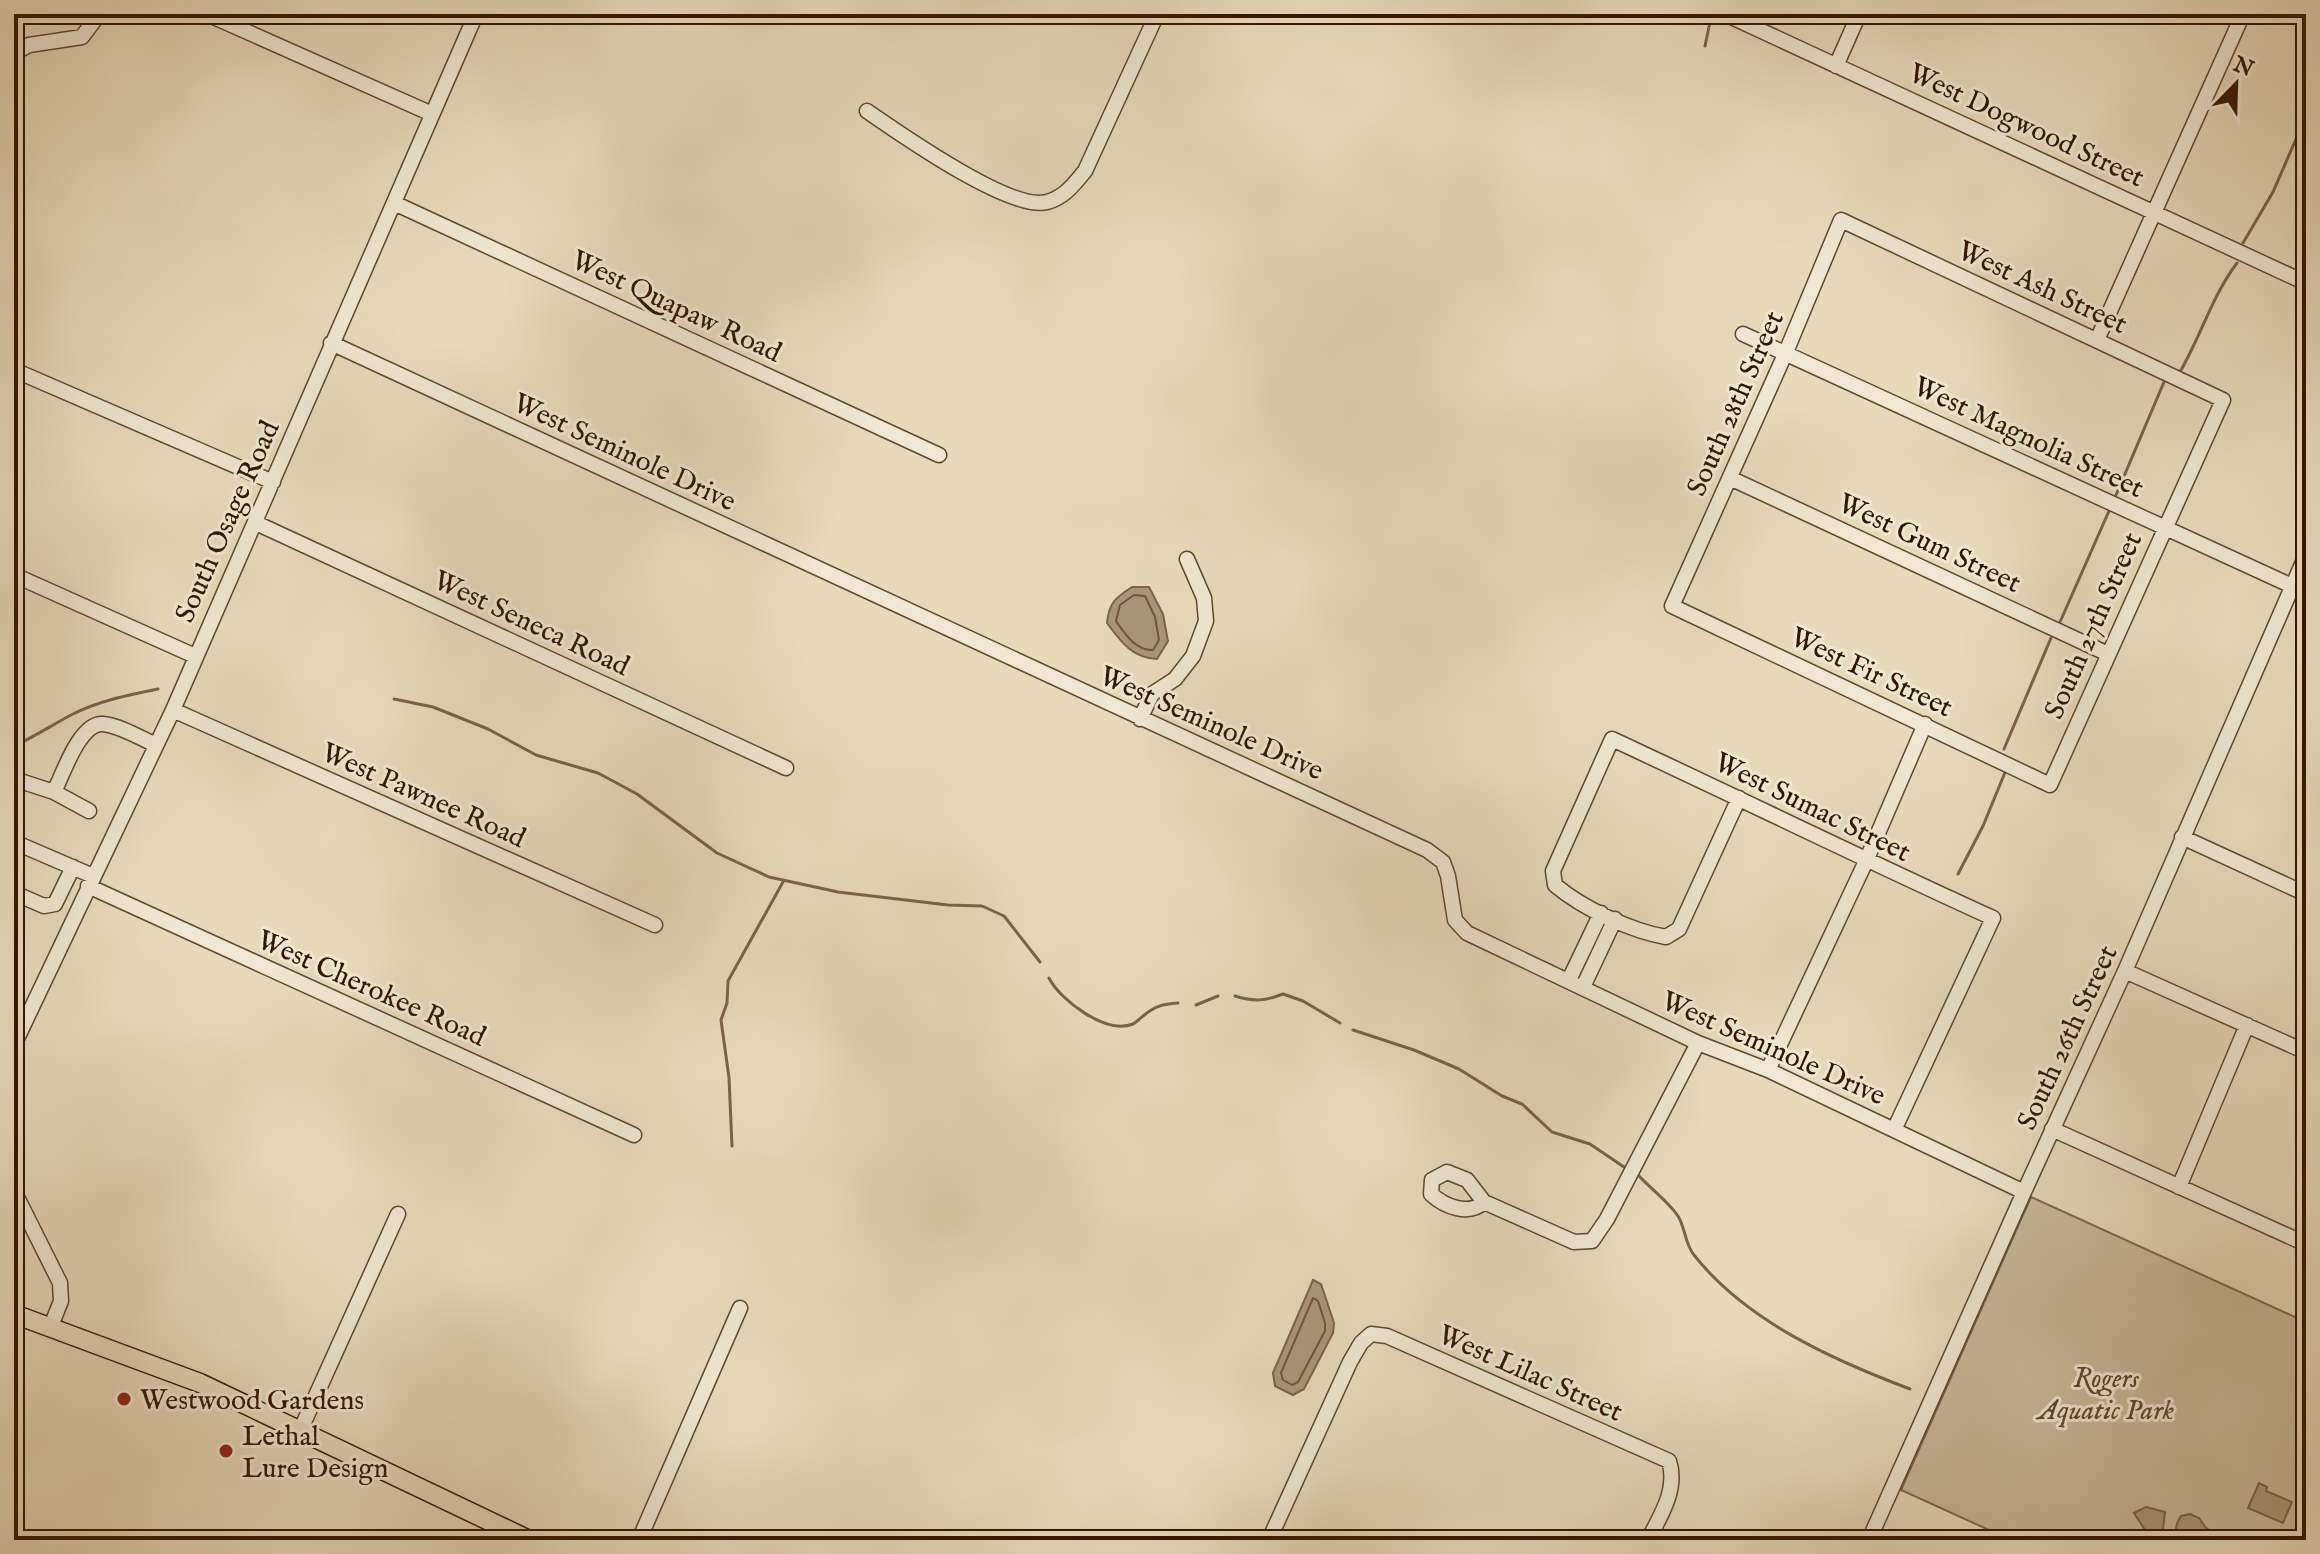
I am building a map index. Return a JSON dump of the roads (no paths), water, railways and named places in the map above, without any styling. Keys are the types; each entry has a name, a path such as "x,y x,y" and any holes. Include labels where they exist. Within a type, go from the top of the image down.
{"main road":[{"path":"14,1314 200,1383 529,1540"}],"street":[{"path":"14,53 29,45 82,37 99,14"},
{"path":"207,14 432,114"},
{"name":"South Osage Road","path":"14,1045 173,710 476,14"},
{"path":"867,111 933,156 980,181 1033,203 1048,202 1069,190 1085,171 1157,14"},
{"name":"West Dogwood Street","path":"1725,14 2306,283"},
{"path":"1836,66 1859,14"},
{"path":"2097,340 2243,14"},
{"name":"West Quapaw Road","path":"394,203 939,455"},
{"name":"West Ash Street","path":"1841,220 2223,400"},
{"name":"South 28th Street","path":"1672,606 1786,352 1841,220"},
{"name":"West Magnolia Street","path":"1743,334 2292,586"},
{"name":"West Seminole Drive","path":"331,343 1427,850 1443,862 1455,920 1467,933 1698,1043 1768,1070 2024,1192"},
{"path":"14,370 273,482"},
{"name":"South 27th Street","path":"2050,785 2223,400"},
{"name":"West Gum Street","path":"1730,478 2108,654"},
{"name":"West Seneca Road","path":"256,523 786,768"},
{"name":"South 26th Street","path":"1869,1540 2125,971 2306,555"},
{"path":"1140,719 1152,694 1175,679 1193,656 1206,621 1204,598 1187,559"},
{"path":"14,575 195,656"},
{"name":"West Fir Street","path":"1672,606 2050,785"},
{"name":"West Pawnee Road","path":"173,710 655,925"},
{"path":"1768,1070 1866,861 1925,724"},
{"path":"54,792 84,732 94,725 113,727 156,745"},
{"name":"West Sumac Street","path":"1608,916 1571,899 1555,885 1553,871 1612,739 1866,861 1993,918 1894,1130"},
{"path":"14,779 54,792 89,811"},
{"path":"1576,984 1608,916 1648,934 1666,937 1679,929 1739,798"},
{"path":"2182,837 2306,894"},
{"name":"West Cherokee Road","path":"14,842 73,867 90,881 634,1135"},
{"path":"14,893 44,906 55,904 73,867"},
{"path":"2125,971 2306,1052"},
{"path":"2179,1187 2247,1025"},
{"path":"1484,1202 1574,1242 1592,1241 1607,1219 1698,1043"},
{"path":"2052,1129 2179,1187 2304,1238"},
{"path":"14,1191 60,1283 61,1301 51,1326"},
{"path":"300,1431 398,1214"},
{"path":"639,1540 740,1308"},
{"name":"West Lilac Street","path":"1269,1540 1350,1362 1361,1343 1371,1334 1387,1336 1669,1461 1674,1477 1672,1489 1648,1540"}],"water":[{"path":"1132,587 1149,587 1163,614 1168,641 1157,659 1134,652 1107,623 1114,602"},
{"path":"1313,1280 1321,1284 1334,1323 1333,1333 1304,1389 1293,1395 1275,1386 1273,1373"},
{"path":"2259,1483 2267,1487 2266,1491 2292,1502 2283,1523 2248,1508"},
{"path":"2146,1507 2165,1512 2162,1538 2127,1540 2129,1535 2143,1536 2145,1530 2134,1513"},
{"path":"2190,1514 2226,1540 2181,1540 2176,1531 2177,1522 2181,1516"}],"waterway":[{"path":"1705,46 1710,22"},
{"path":"2243,243 2273,192 2306,116"},
{"path":"2180,372 2220,289 2237,263"},
{"path":"2116,495 2164,382"},
{"path":"2060,622 2109,511"},
{"path":"2004,749 2051,638"},
{"path":"14,746 92,706 158,689"},
{"path":"394,699 433,707 488,729 536,755 598,773 637,794 717,853 769,877 838,892 982,906 1004,916 1040,962"},
{"path":"1958,874 1983,826 2006,770"},
{"path":"732,1146 729,1078 721,1020 727,1003 728,981 783,882"},
{"path":"1049,978 1073,1005 1110,1025 1133,1024 1155,1008 1178,1003"},
{"path":"1235,996 1259,1000 1283,994 1303,1001 1340,1023"},
{"path":"1196,1005 1218,996"},
{"path":"1353,1030 1459,1069 1502,1096 1522,1104 1552,1132 1590,1144 1624,1167"},
{"path":"1639,1176 1678,1216 1694,1255 1739,1300 1793,1336 1851,1365 1910,1389"}],"place":[{"name":"Westwood Gardens","path":"124,1399"},
{"name":"Lethal Lure Design","path":"226,1451"}],"park label":[{"name":"Rogers Aquatic Park","path":"2106,1393"}]}
